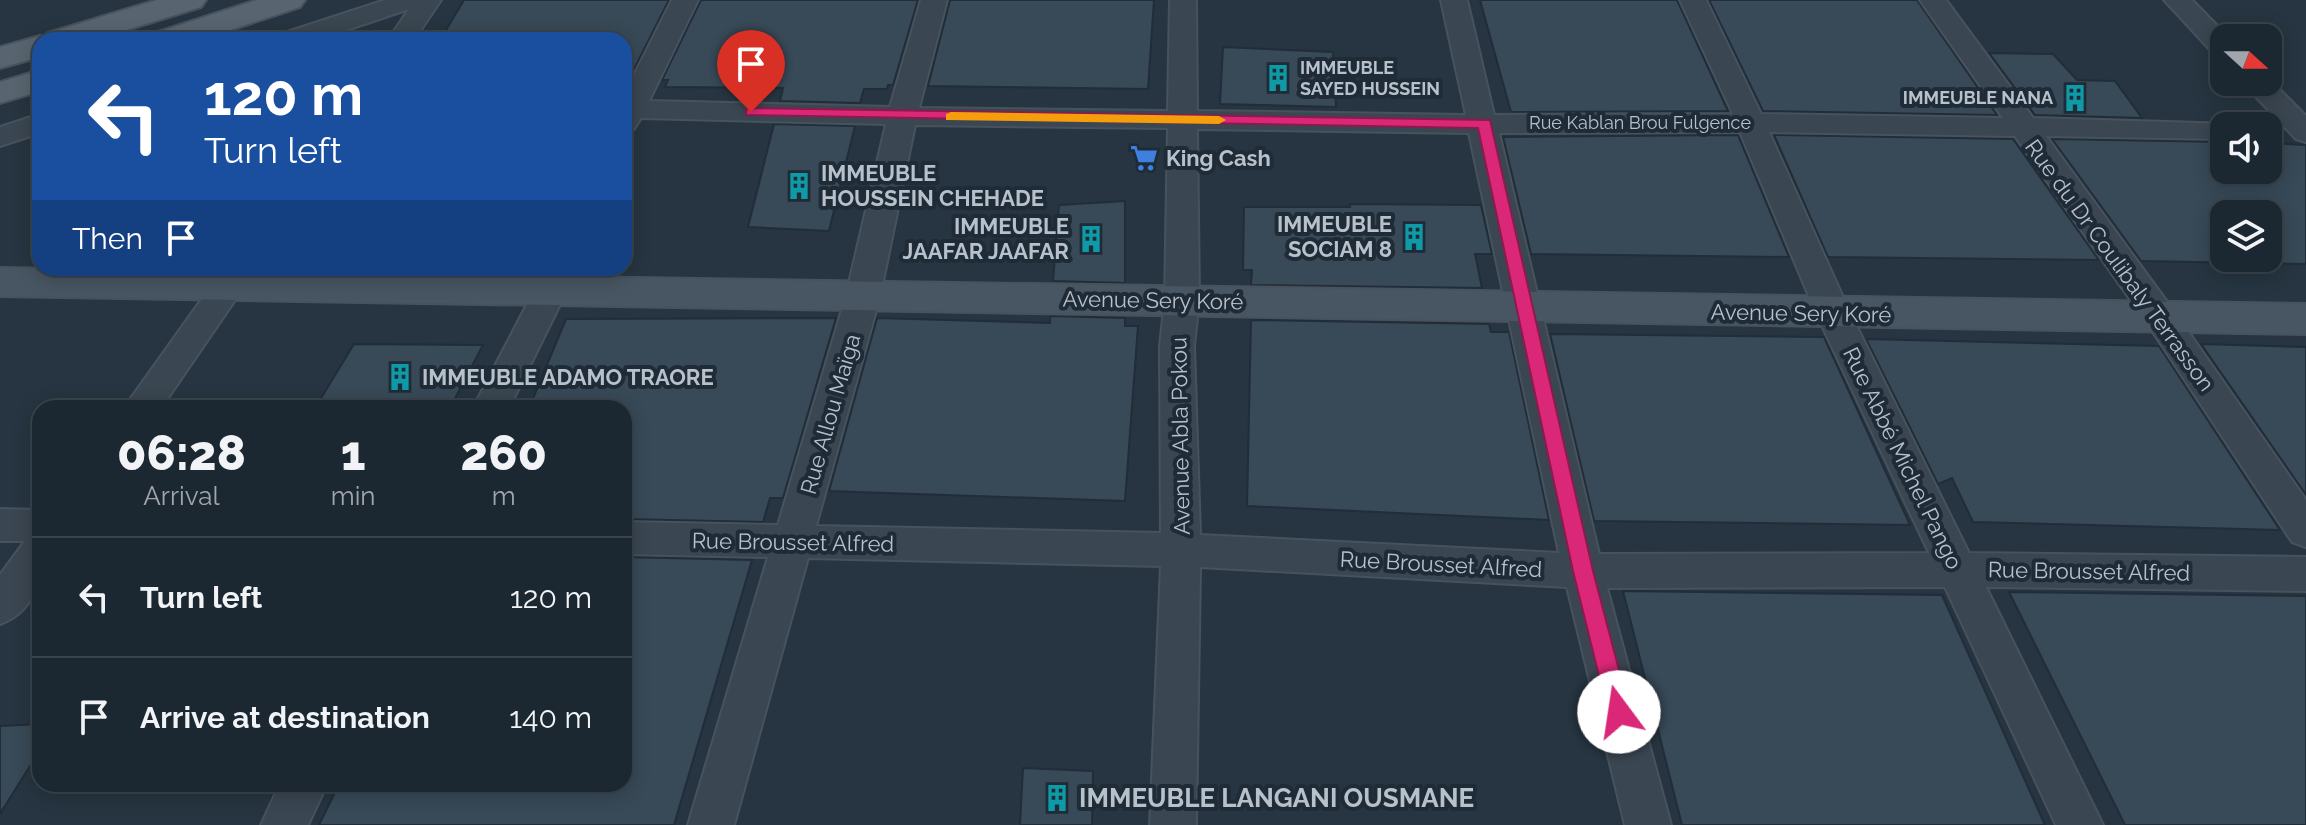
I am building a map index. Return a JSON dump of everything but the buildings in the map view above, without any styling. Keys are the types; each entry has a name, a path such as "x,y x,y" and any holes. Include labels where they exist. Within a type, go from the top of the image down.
{"main road":[{"path":"86,32 190,0"},
{"path":"191,32 289,0"},
{"path":"0,58 32,48"},
{"path":"0,93 32,83"}],"street":[{"path":"314,32 411,0"},
{"path":"406,32 428,0"},
{"path":"632,105 647,81 685,0"},
{"name":"Rue Allou Maïga","path":"711,825 863,296 902,116 934,0"},
{"name":"Avenue Abla Pokou","path":"1173,825 1181,550 1177,346 1182,300 1183,0"},
{"path":"1454,0 1583,571 1648,825"},
{"name":"Rue Abbé Michel Pango","path":"1693,0 1751,123 1833,313 2080,825"},
{"name":"Rue du Dr Coulibaly Terrasson","path":"1933,0 2161,318 2306,531"},
{"path":"2177,0 2210,34"},
{"path":"2270,96 2306,132"},
{"name":"Rue Kablan Brou Fulgence","path":"632,114 2210,130"},
{"path":"0,137 32,126"},
{"path":"2282,131 2306,132"},
{"path":"148,400 236,276"},
{"name":"Avenue Sery Koré","path":"0,282 236,276 556,280 863,296 1526,309 2306,319"},
{"path":"495,400 556,280"},
{"path":"0,525 32,526"},
{"name":"Rue Brousset Alfred","path":"632,538 1181,550 1583,571 1957,570 2306,574"},
{"path":"0,607 32,563"},
{"path":"284,825 300,792"}],"slow traffic":[{"path":"951,117 1219,120"}],"place":[{"name":"IMMEUBLE SAYED HUSSEIN","path":"1278,78"},
{"name":"IMMEUBLE NANA","path":"2075,98"},
{"name":"King Cash","path":"1144,158"},
{"name":"IMMEUBLE HOUSSEIN CHEHADE","path":"799,186"},
{"name":"IMMEUBLE SOCIAM 8","path":"1414,237"},
{"name":"IMMEUBLE JAAFAR JAAFAR","path":"1091,239"},
{"name":"IMMEUBLE ADAMO TRAORE","path":"400,377"},
{"name":"IMMEUBLE LANGANI OUSMANE","path":"1057,798"}],"route":[{"path":"751,112 1484,124 1583,571 1619,712"}]}
